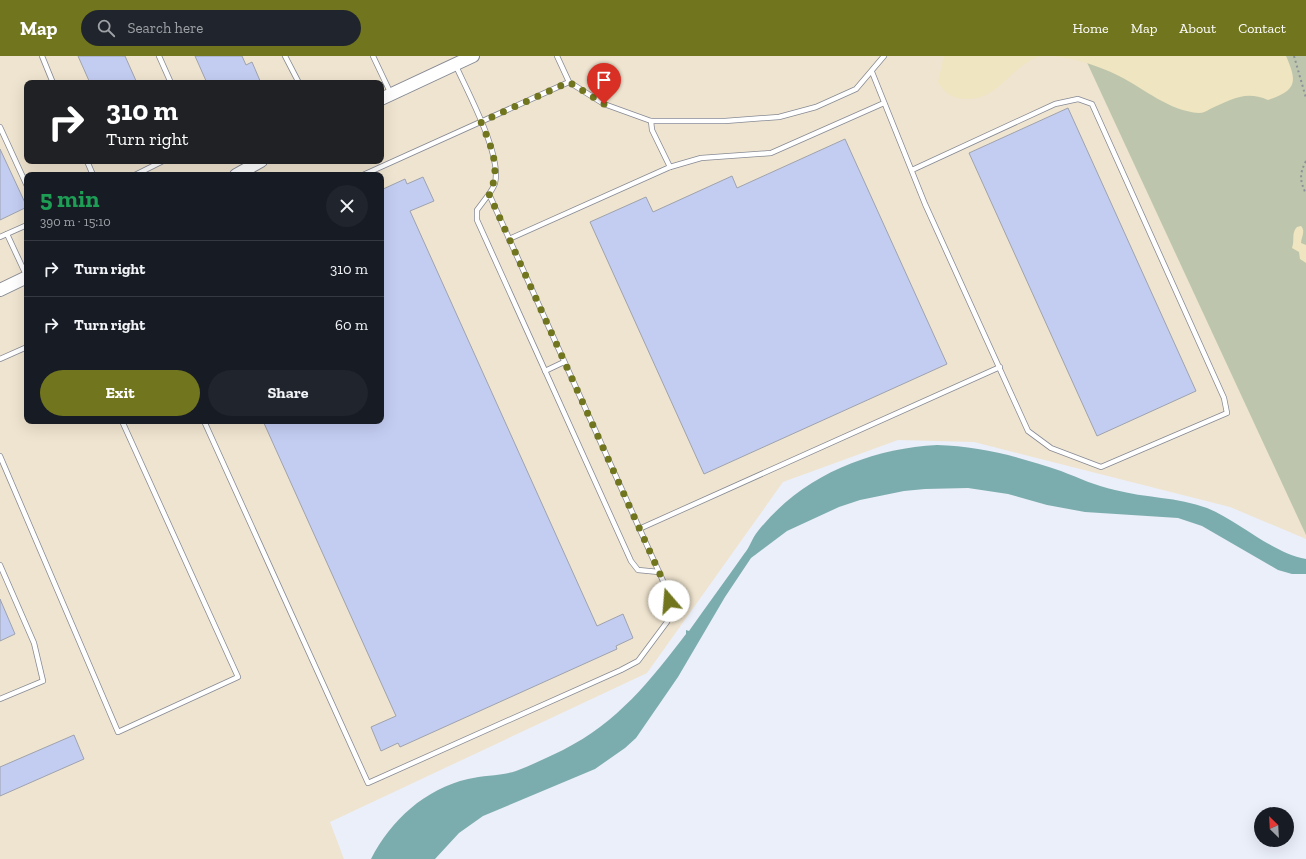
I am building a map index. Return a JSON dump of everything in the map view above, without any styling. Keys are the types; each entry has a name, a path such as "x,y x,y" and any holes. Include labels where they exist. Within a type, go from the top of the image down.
{"street":[{"path":"386,97 473,56"},
{"path":"242,172 256,164"},
{"path":"0,290 24,278"}],"lane":[{"path":"42,56 52,80"},
{"path":"159,56 170,80"},
{"path":"285,56 297,80"},
{"path":"373,56 381,80"},
{"path":"557,56 569,82 604,104 651,121 725,121 779,117 816,107 856,89 872,72 884,56"},
{"path":"455,64 492,150 495,166 495,183 477,210 477,220 631,561 638,570 659,572"},
{"path":"872,72 912,170 1028,431 1051,448 1101,467 1227,413 1224,398 1092,104 1078,99 1055,104 912,170"},
{"path":"370,172 569,82"},
{"path":"509,239 670,167 701,158 771,153 884,103"},
{"path":"651,121 652,130 670,167"},
{"path":"0,127 24,179"},
{"path":"141,172 157,164"},
{"path":"205,424 368,783 638,661 667,622 671,609 668,592 489,194"},
{"path":"0,237 24,226"},
{"path":"7,234 24,271"},
{"path":"0,359 24,348"},
{"path":"545,371 564,362"},
{"path":"639,529 1000,367"},
{"path":"0,456 118,732 238,677 123,424"},
{"path":"0,564 34,643 43,681 0,699"}],"path":[{"path":"1294,56 1306,98"},
{"path":"1306,161 1301,170 1300,180 1306,194"}],"shaded area":[{"path":"0,56 1092,56 1306,520 1306,539 1230,507 974,442 898,440 783,482 647,673 330,822 344,859 0,859"},
{"path":"1084,56 1306,56 1306,535"},
{"path":"937,445 1000,453 1046,466 1094,484 1126,493 1196,504 1220,514 1280,550 1306,559 1306,574 1292,574 1278,570 1202,526 1178,518 1085,512 1047,505 1008,494 968,488 904,491 860,500 839,507 787,531 751,558 725,597 678,677 636,738 625,748 595,769 483,816 459,833 435,859 371,859 379,845 399,819 424,798 438,790 468,779 510,773 534,764 583,739 617,713 646,684 686,634 686,630 689,631 746,551 758,531 775,512 795,495 838,469 862,459 886,452"}],"sand":[{"path":"944,56 1041,56 1021,66 987,94 977,98 965,99 949,94 938,82"},
{"path":"1053,56 1286,56 1290,65 1293,79 1289,89 1284,93 1268,100 1252,96 1238,97 1205,112 1199,113 1167,104 1129,81 1103,69 1079,61"},
{"path":"1301,226 1303,232 1301,243 1306,245 1306,263 1300,259 1299,252 1292,248 1295,229"}],"building":[{"path":"78,56 125,56 136,80 89,80"},
{"path":"195,56 242,56 246,65 252,62 260,80 206,80"},
{"path":"1068,108 1196,391 1097,436 969,153"},
{"path":"845,139 947,364 704,474 590,222 646,197 653,212 732,176 737,188"},
{"path":"0,149 24,201 24,208 0,220"},
{"path":"423,177 434,201 410,211 597,626 623,614 633,638 616,646 617,649 400,747 398,743 381,751 371,727 396,716 264,424 384,424 384,189 405,179 407,184"},
{"path":"0,599 15,634 0,641"},
{"path":"74,735 84,759 0,796 0,767"}],"route":[{"path":"604,104 569,82 481,122 492,150 495,166 495,183 489,194 668,592 669,601"}]}
